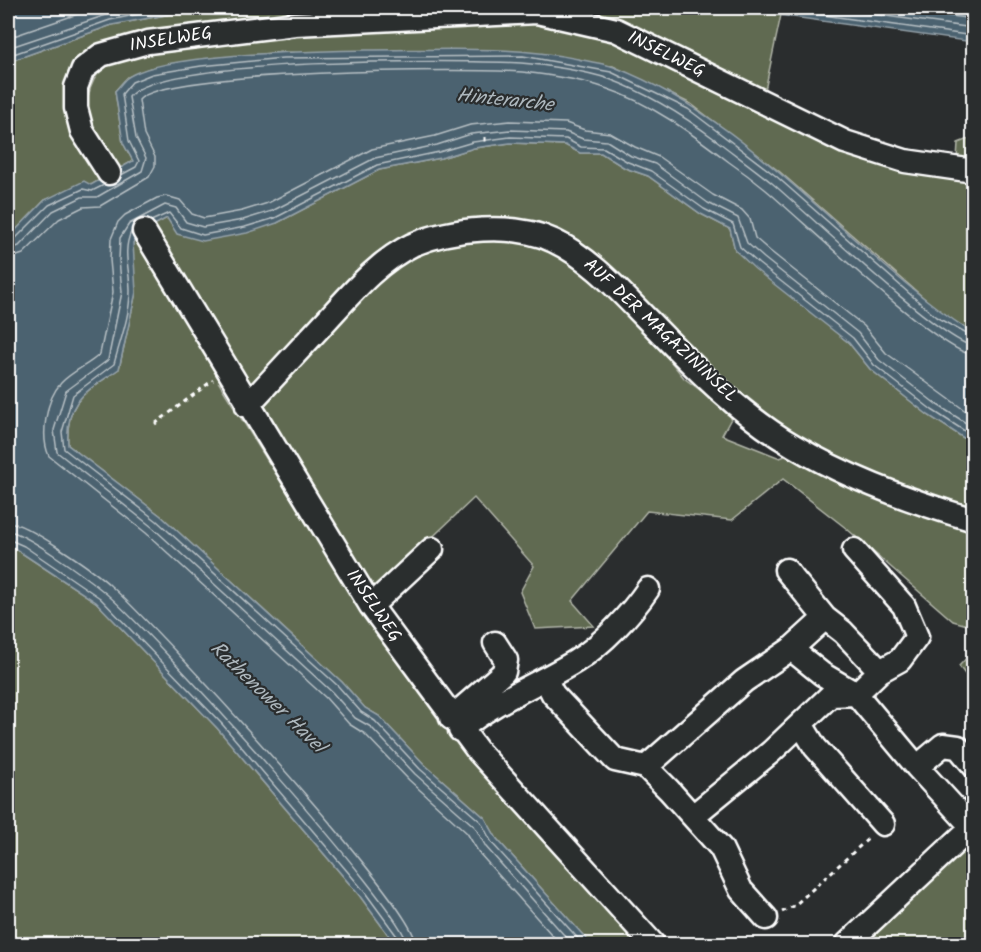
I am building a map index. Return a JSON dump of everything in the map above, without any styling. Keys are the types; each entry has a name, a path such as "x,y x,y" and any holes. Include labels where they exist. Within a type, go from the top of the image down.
{"street":[{"name":"INSELWEG","path":"109,173 82,131 76,108 76,87 83,69 101,55 148,42 263,27 537,12 615,30 855,145 905,161 974,171"},
{"name":"AUF DER MAGAZININSEL","path":"247,405 368,276 411,246 446,233 480,229 520,231 552,240 581,257 608,280 697,369 741,407 793,446 872,484 974,520"},
{"name":"INSELWEG","path":"144,231 247,405 371,606 456,724 653,945"},
{"path":"371,606 432,549"},
{"path":"693,816 801,724 831,695 856,694 880,671 900,660 917,638 904,606 854,550"},
{"path":"786,570 825,618 843,632 880,671"},
{"path":"456,724 549,676 586,653 634,611 648,589"},
{"path":"646,767 744,681 791,649 825,618"},
{"path":"456,724 504,672 506,660 495,643"},
{"path":"791,649 822,674 856,694 917,767 973,826 847,945"},
{"path":"549,676 548,684 553,694 615,760 646,767 693,816 721,848 741,890 766,918"},
{"path":"801,724 815,747 883,824"},
{"path":"917,767 943,746 958,747 974,765"}],"path":[{"path":"485,136 485,146"},
{"path":"155,424 226,370"},
{"path":"766,918 794,906 883,824"}],"green space":[{"path":"203,8 458,8 295,15 70,71 103,178 91,185 45,200 8,238 8,62 112,25"},
{"path":"551,8 728,8 781,15 764,95"},
{"path":"537,20 616,37 956,175 958,143 973,137 973,333 940,312 780,172 691,104 613,66 282,52 200,60 150,68 128,77 115,91 123,143 133,161 115,171 90,123 88,98 91,85 99,72 124,58 171,47 305,31"},
{"path":"510,143 565,145 580,153 601,153 625,168 648,176 701,214 730,229 735,250 849,343 870,369 928,415 973,444 973,514 874,479 800,439 693,354 557,236 410,241 251,392 219,383 372,628 439,720 483,772 643,944 591,944 497,839 485,818 424,764 379,716 365,708 342,682 161,516 68,445 70,417 80,398 119,369 136,292 132,259 133,243 137,234 167,218 277,223 379,170 441,158 474,148"},
{"path":"480,236 551,246 630,311 684,378 733,415 722,435 780,458 785,456 973,531 973,647 971,626 953,621 847,529 783,479 732,520 647,511 572,601 594,626 535,629 520,592 534,566 474,498 372,594 258,400 356,296 412,254"},
{"path":"8,544 96,602 217,728 359,895 395,944 8,944"},
{"path":"973,651 973,685 959,666"},
{"path":"973,843 973,944 859,944"}],"water":[{"path":"8,8 203,8 112,25 8,62"},
{"path":"728,8 973,8 973,42"},
{"path":"366,50 499,50 552,55 614,67 665,91 713,121 757,154 928,301 973,333 973,444 928,415 870,369 849,343 755,269 735,250 730,229 701,214 648,176 625,168 601,153 580,153 565,145 510,143 474,148 441,158 379,170 277,223 247,233 203,241 177,234 167,218 137,234 133,243 136,292 119,369 80,398 70,417 68,445 161,516 342,682 365,708 379,716 424,764 485,818 497,839 591,944 395,944 359,895 217,728 96,602 8,544 8,238 45,200 84,181 91,185 133,161 123,143 115,91 127,78 145,70 172,63 205,58"}],"water label":[{"name":"Hinterarche","path":"505,101"},
{"name":"Rathenower Havel","path":"267,698"}]}
